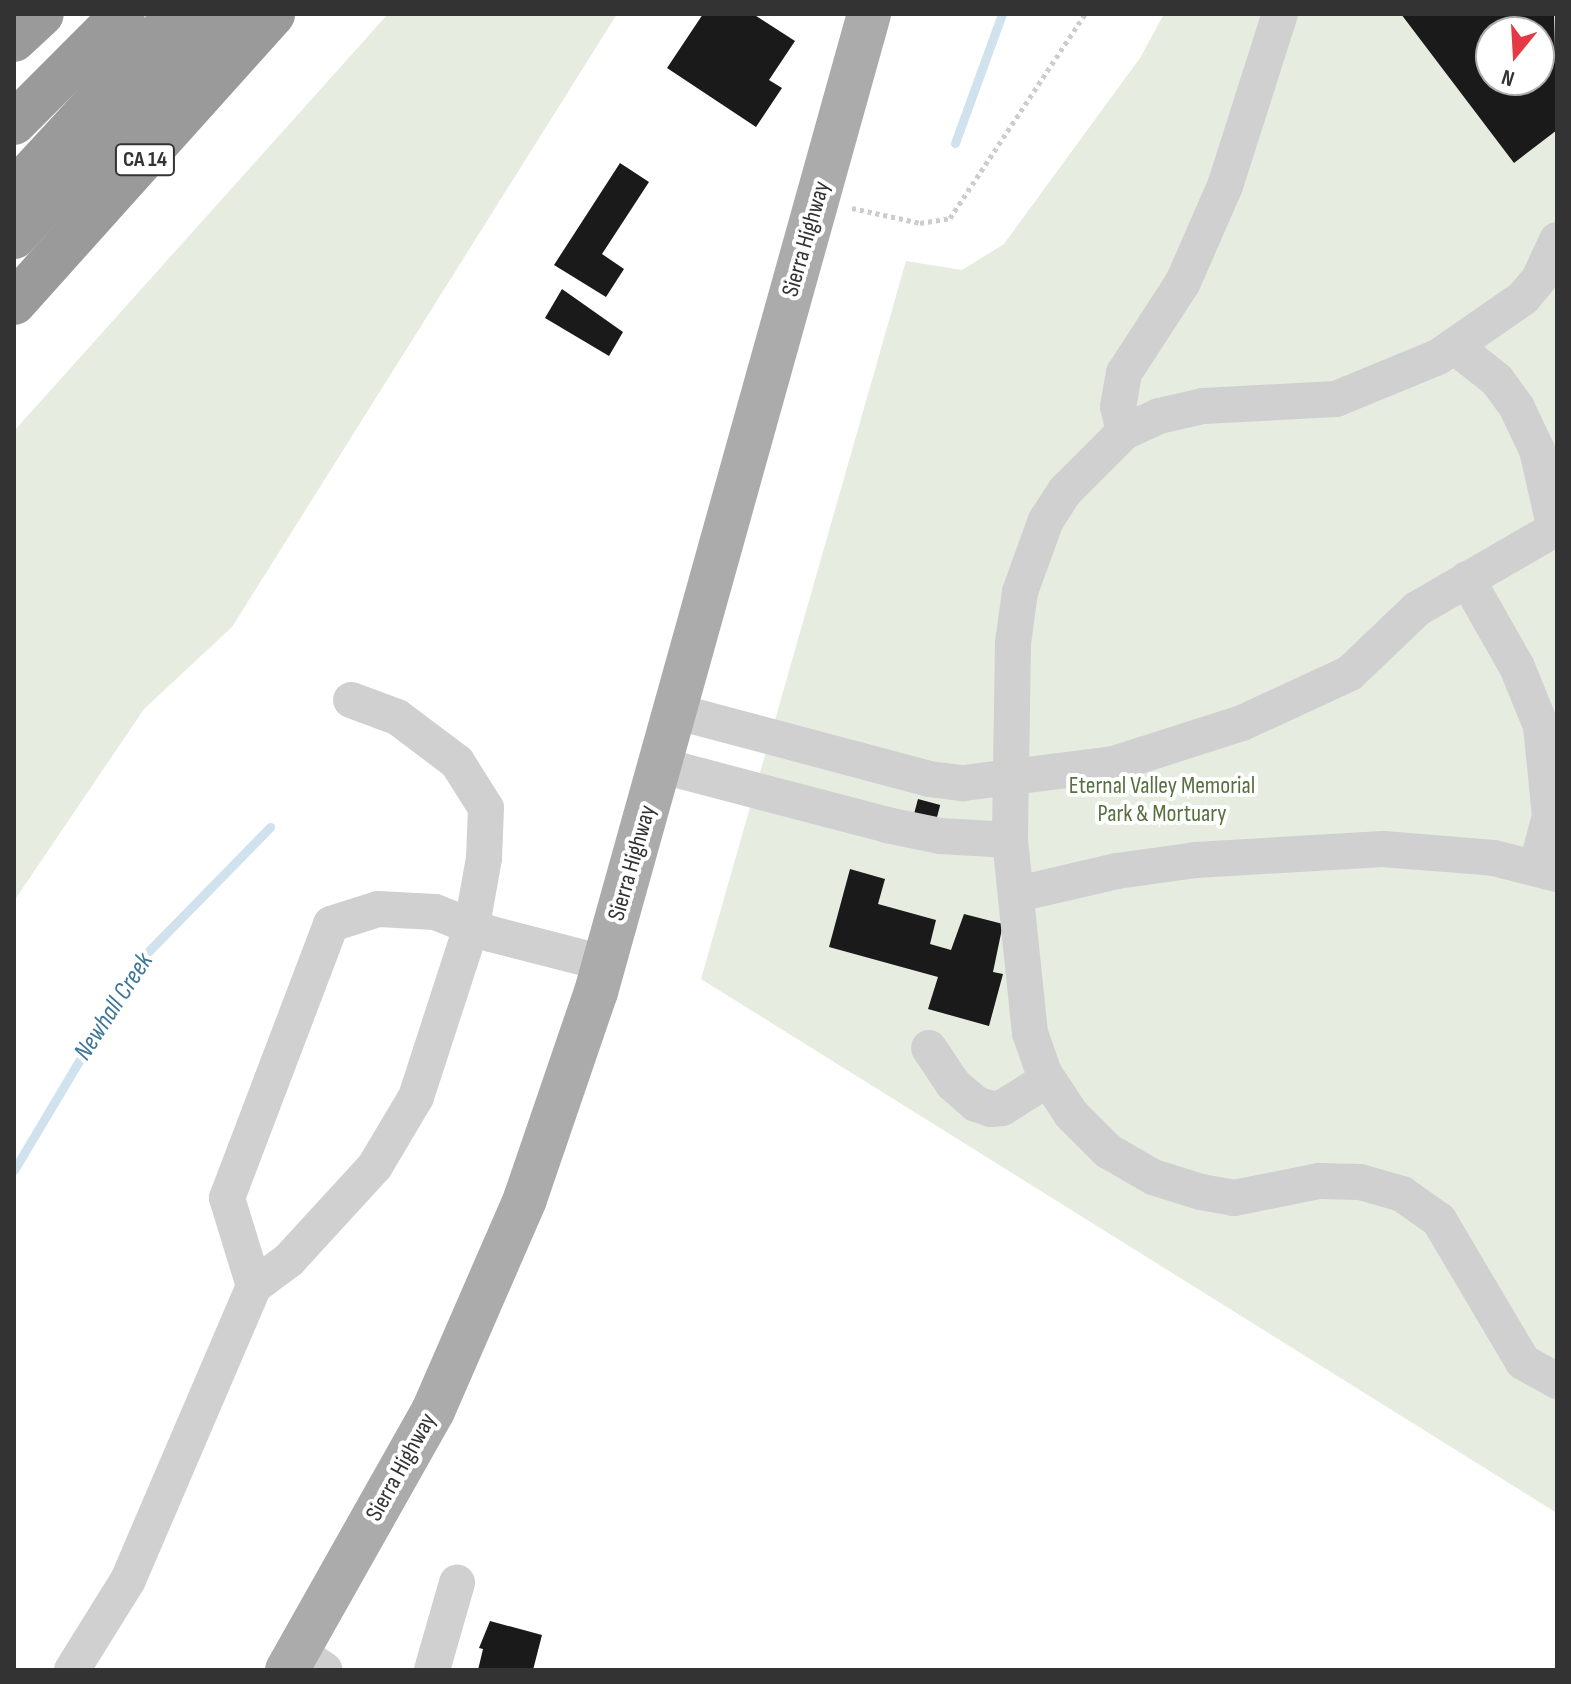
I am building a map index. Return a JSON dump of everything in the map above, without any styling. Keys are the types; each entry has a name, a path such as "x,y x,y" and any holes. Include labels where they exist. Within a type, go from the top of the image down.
{"highway":[{"path":"14,40 42,14"},
{"path":"14,123 123,14"},
{"path":"14,191 178,14"},
{"path":"14,237 220,14"},
{"name":"CA 14","path":"14,303 273,14"}],"main road":[{"name":"Sierra Highway","path":"304,1664 433,1411 525,1199 604,963 869,14"}],"lane":[{"path":"1124,432 1118,407 1124,373 1183,282 1225,186 1280,14"},
{"path":"1557,240 1539,279 1523,298 1454,346 1390,380 1336,399 1203,406 1159,416 1124,432 1065,491 1031,554 1013,643 1010,779 1010,840 1030,1033 1048,1079 1071,1114 1108,1151 1153,1177 1234,1198 1319,1181 1360,1182 1402,1194 1439,1220 1523,1362 1557,1381"},
{"path":"674,711 929,779 1010,779 1114,764 1303,698 1350,673 1417,609 1556,529 1537,450 1517,408 1497,380 1454,346"},
{"path":"1018,894 1117,871 1283,853 1383,849 1547,870 1550,816 1541,726 1517,667 1467,579"},
{"path":"72,1670 128,1580 254,1286 289,1260 375,1166 416,1097 472,925 484,858 486,808 457,762 397,717 351,700"},
{"path":"659,765 887,825 940,836 1010,840"},
{"path":"254,1286 227,1198 331,924 378,909 435,912 604,963"},
{"path":"929,1048 953,1084 976,1104 991,1109 1002,1108 1048,1079"},
{"path":"432,1670 457,1583"}],"path":[{"path":"817,198 893,220 950,218 1085,14"}],"green space":[{"path":"388,14 617,14 232,627 144,709 14,901 14,431"},
{"name":"Eternal Valley Memorial Park & Mortuary","path":"1164,14 1557,14 1557,1513 701,979 906,261 962,270 1004,244 1140,58"}],"building":[{"path":"703,14 753,14 795,41 769,80 782,88 756,127 667,68"},
{"path":"1401,14 1554,14 1475,16 1475,96 1555,96 1555,53 1557,130 1514,163"},
{"path":"620,163 649,182 602,254 624,269 606,297 554,265"},
{"path":"562,289 623,332 609,356 545,318"},
{"path":"918,799 940,805 936,820 914,814"},
{"path":"850,869 885,879 878,904 936,920 930,944 951,950 964,914 1003,924 993,972 1003,974 989,1026 928,1009 938,977 829,947"},
{"path":"490,1621 542,1635 533,1670 478,1670 483,1649 479,1648"}],"waterway":[{"name":"Newhall Creek","path":"955,143 1002,14"},
{"name":"Newhall Creek","path":"14,1170 138,962 270,827"}]}
